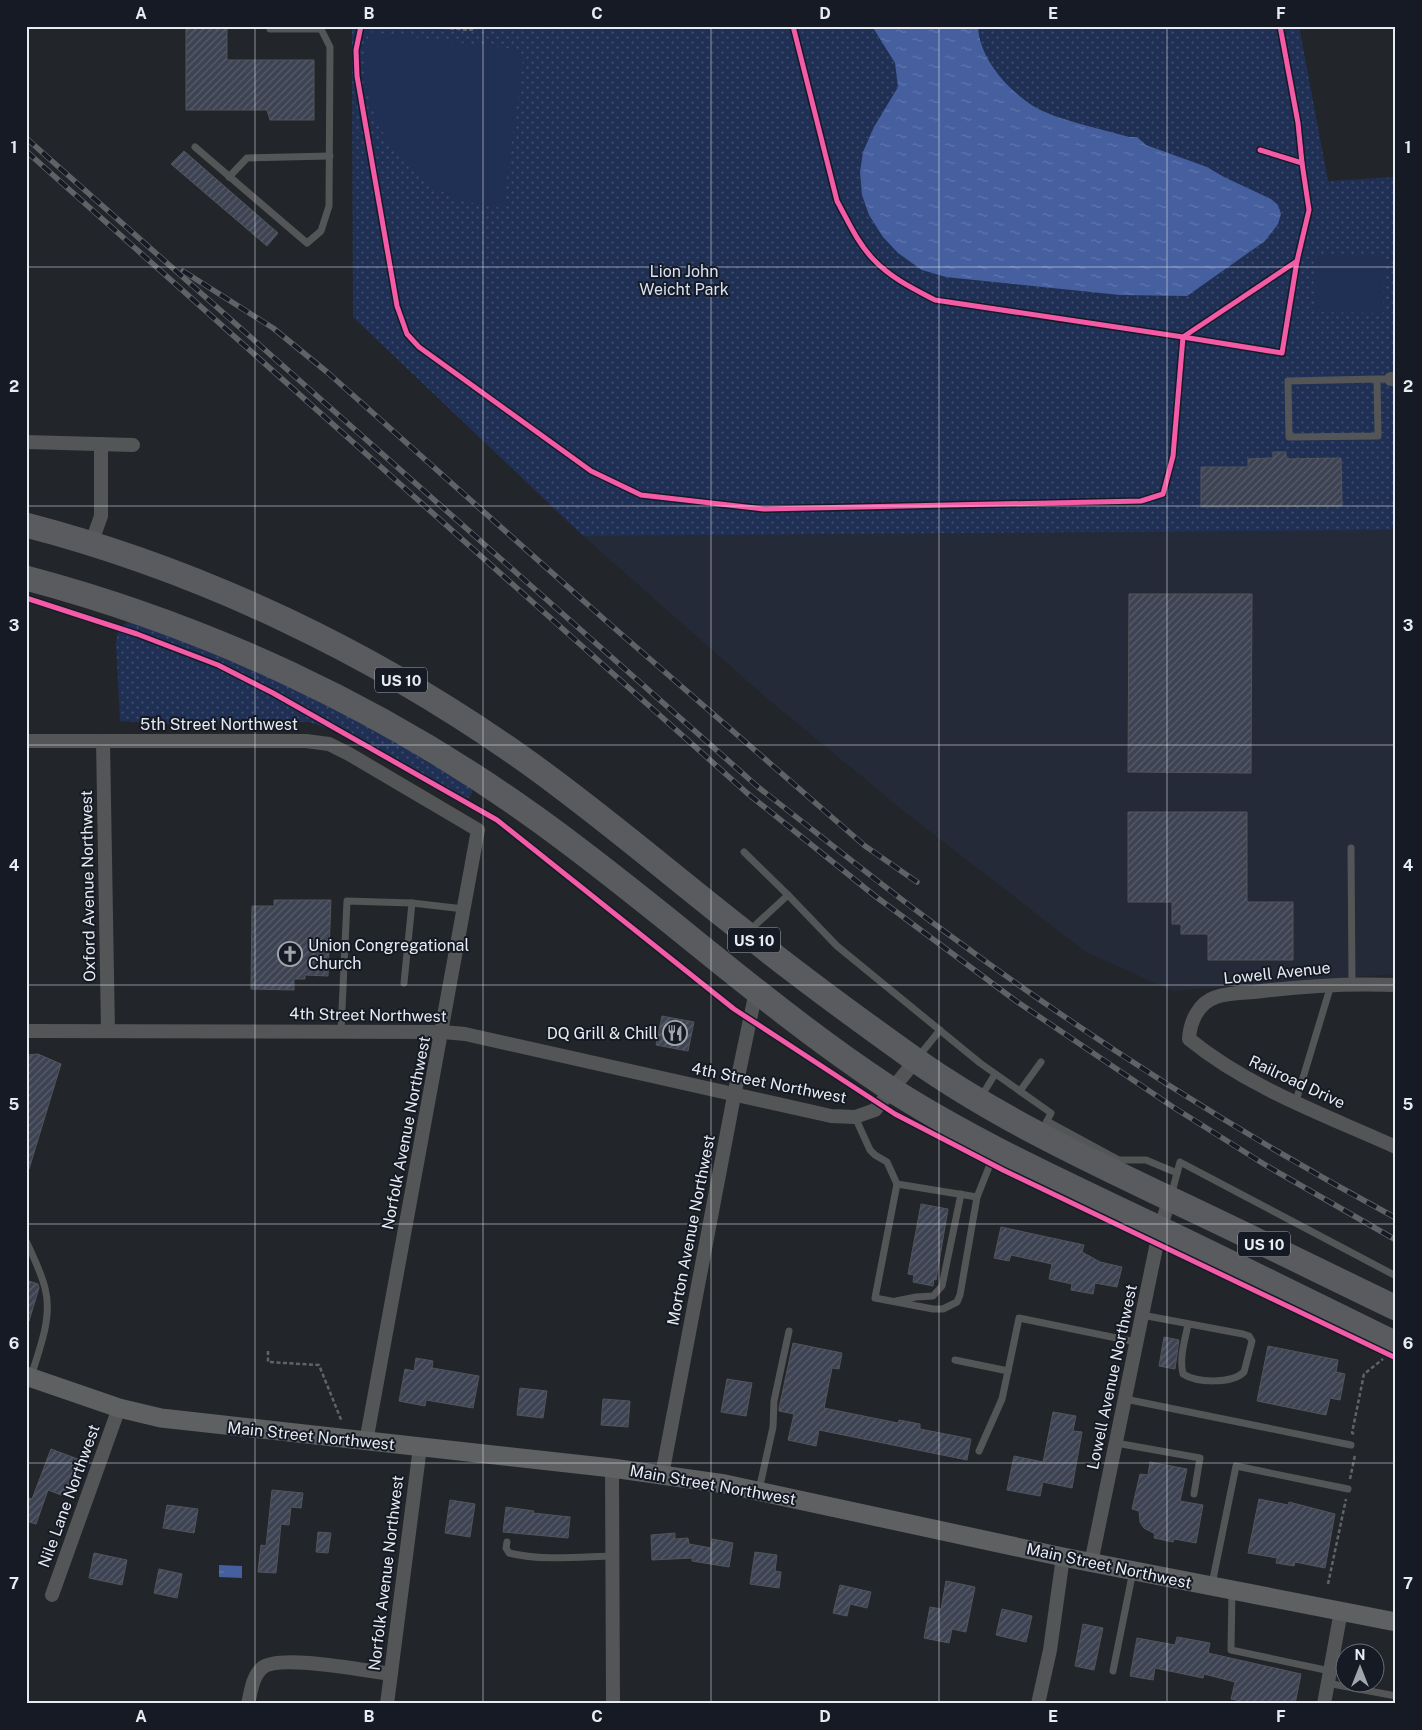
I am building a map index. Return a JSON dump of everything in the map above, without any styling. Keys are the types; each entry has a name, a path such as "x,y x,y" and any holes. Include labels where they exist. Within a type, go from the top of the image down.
{"highway":[{"name":"US 10","path":"26,525 91,544 185,577 276,615 364,659 478,727 565,789 746,934 840,1006 916,1060 979,1099 1044,1127 1170,1199 1396,1308"},
{"name":"US 10","path":"26,578 103,600 193,632 325,690 413,738 456,763 563,837 756,991 820,1040 891,1089 996,1149 1160,1228 1390,1351"}],"street":[{"path":"26,442 133,445"},
{"path":"91,544 101,516 101,444"},
{"name":"5th Street Northwest","path":"26,741 306,741 329,744 478,830"},
{"name":"Oxford Avenue Northwest","path":"103,741 108,1031"},
{"name":"Norfolk Avenue Northwest","path":"358,1441 443,1032 478,830"},
{"name":"Lowell Avenue","path":"1188,1039 1190,1024 1199,1009 1215,996 1331,985 1396,985"},
{"name":"Morton Avenue Northwest","path":"662,1475 734,1096 756,991"},
{"name":"4th Street Northwest","path":"26,1031 341,1031 465,1034 734,1096 831,1116 855,1117 875,1110 916,1060"},
{"name":"Railroad Drive","path":"1188,1039 1240,1076 1396,1147"},
{"name":"Lowell Avenue Northwest","path":"1091,1563 1160,1228 1170,1199"},
{"name":"Main Street Northwest","path":"29,1377 119,1408 161,1418 662,1475 758,1491 1091,1563 1396,1622"},
{"name":"Nile Lane Northwest","path":"52,1595 119,1408"},
{"name":"Norfolk Avenue Northwest","path":"387,1704 420,1448"},
{"path":"612,1468 613,1704"},
{"path":"1038,1704 1050,1650 1063,1557"},
{"path":"1324,1704 1341,1611"},
{"path":"248,1704 255,1677 262,1668 278,1662 296,1662 391,1674"}],"lane":[{"path":"195,148 307,243 321,230 329,206 330,47 321,28 270,30 270,26"},
{"path":"229,176 247,158 330,156"},
{"path":"1377,379 1378,436 1289,438 1288,381 1377,379 1394,379"},
{"path":"1351,848 1352,984"},
{"path":"744,852 837,946 995,1074 1051,1113 1044,1127 1119,1160 1146,1160 1177,1173"},
{"path":"746,934 788,895"},
{"path":"341,1031 347,901 412,903 464,909"},
{"path":"404,983 412,903"},
{"path":"1296,1102 1331,985"},
{"path":"916,1060 940,1030"},
{"path":"1020,1091 1041,1062"},
{"path":"979,1099 995,1074"},
{"path":"855,1117 870,1150 887,1162 897,1184 875,1298 933,1309 943,1309 956,1302 960,1295 977,1196 996,1149"},
{"path":"1170,1199 1180,1162 1396,1276"},
{"path":"897,1184 977,1196"},
{"path":"893,1302 916,1296 933,1296 942,1286 961,1194"},
{"path":"26,1241 42,1280 48,1305 44,1334 29,1377"},
{"path":"1142,1315 1250,1336 1252,1341 1246,1368 1240,1377 1194,1379 1184,1374 1181,1364 1188,1324"},
{"path":"979,1450 1002,1399 1019,1318 1136,1342"},
{"path":"758,1491 773,1427 774,1401 789,1331"},
{"path":"955,1360 1008,1371"},
{"path":"1125,1399 1351,1445"},
{"path":"1116,1443 1200,1458 1194,1494"},
{"path":"1212,1586 1236,1466 1348,1489"},
{"path":"507,1542 506,1548 509,1553 524,1556 563,1558 612,1556"},
{"path":"1113,1671 1133,1571"},
{"path":"1232,1590 1231,1650 1396,1696"}],"path":[{"path":"424,26 468,30 485,26"},
{"path":"268,1351 268,1362 318,1365 358,1441"},
{"path":"1359,1435 1352,1433 1364,1374 1378,1365 1390,1351"},
{"path":"1328,1584 1355,1453"}],"shaded area":[{"path":"1396,530 1396,974 1172,991 1086,952 911,817 770,701 583,536"}],"green space":[{"name":"Lion John Weicht Park","path":"352,26 1299,26 1328,181 1396,177 1396,530 583,536 353,317"},
{"path":"369,32 514,49 523,60 503,208 482,205 450,196 417,174 402,160 380,127 367,89 365,68"},
{"path":"1317,255 1384,256 1383,313 1316,312"},
{"path":"133,621 317,697 388,736 473,788 470,798 457,796 353,737 309,722 165,724 120,721 116,643 119,626"}],"water":[{"path":"872,26 978,26 983,50 996,72 1004,82 1033,106 1066,120 1129,137 1137,137 1146,145 1207,167 1271,199 1278,205 1281,214 1278,224 1265,241 1187,296 1120,295 946,277 922,270 898,253 883,237 869,215 862,195 860,172 863,152 874,127 898,87 895,63"},
{"path":"219,1565 242,1566 242,1578 219,1577"}],"building":[{"path":"186,26 227,26 227,60 314,60 314,120 270,120 267,110 186,110"},
{"path":"184,151 278,233 267,246 171,164"},
{"path":"1273,452 1286,452 1286,459 1341,458 1342,506 1201,507 1201,467 1248,467 1248,459 1273,458"},
{"path":"1129,594 1252,594 1251,773 1128,772"},
{"path":"1128,812 1247,812 1247,902 1293,902 1293,960 1208,960 1208,934 1181,934 1181,924 1172,924 1172,902 1128,902"},
{"name":"Union Congregational Church","path":"274,900 331,900 328,976 305,975 305,979 294,979 294,990 251,989 252,906 274,906"},
{"name":"DQ Grill & Chill","path":"662,1016 694,1022 688,1051 656,1045"},
{"path":"38,1054 61,1064 29,1169 26,1168 26,1055"},
{"path":"921,1204 948,1209 936,1280 934,1279 933,1286 913,1282 914,1275 908,1274"},
{"path":"1001,1227 1084,1245 1082,1252 1100,1262 1122,1267 1117,1287 1095,1283 1093,1294 1071,1290 1072,1284 1049,1279 1052,1264 1011,1255 1009,1261 994,1258"},
{"path":"26,1280 38,1284 39,1288 29,1321 26,1321"},
{"path":"1164,1337 1179,1340 1175,1369 1159,1366"},
{"path":"793,1343 842,1353 839,1369 832,1368 824,1408 898,1423 899,1420 920,1424 920,1429 971,1439 967,1460 819,1430 816,1446 788,1440 794,1414 779,1411 779,1408"},
{"path":"1268,1346 1338,1360 1336,1372 1345,1374 1340,1400 1330,1398 1326,1415 1257,1401"},
{"path":"416,1358 433,1361 432,1368 479,1376 473,1408 426,1400 425,1406 399,1401 405,1369 414,1371"},
{"path":"727,1379 752,1383 746,1416 721,1412"},
{"path":"520,1388 547,1391 543,1418 517,1415"},
{"path":"603,1399 630,1401 628,1427 601,1425"},
{"path":"1053,1412 1076,1416 1073,1431 1082,1432 1072,1488 1043,1482 1040,1496 1007,1490 1014,1456 1043,1462"},
{"path":"51,1449 83,1461 69,1498 48,1490 36,1524 26,1521 26,1497 32,1499"},
{"path":"1150,1462 1187,1469 1180,1501 1203,1505 1196,1543 1174,1539 1173,1542 1154,1538 1155,1534 1144,1528 1140,1522 1139,1511 1132,1509 1140,1474 1148,1475"},
{"path":"272,1490 303,1493 301,1508 291,1507 289,1525 281,1524 276,1573 258,1572 261,1545 266,1546"},
{"path":"1259,1499 1288,1505 1289,1502 1335,1514 1325,1568 1295,1562 1294,1566 1276,1563 1277,1558 1248,1553"},
{"path":"450,1500 475,1504 470,1537 445,1533"},
{"path":"167,1505 198,1509 194,1533 163,1528"},
{"path":"506,1507 534,1511 533,1513 570,1517 568,1538 503,1532"},
{"path":"318,1532 331,1533 328,1553 316,1552"},
{"path":"675,1533 675,1539 688,1538 689,1544 711,1548 712,1539 733,1543 729,1567 692,1561 692,1558 652,1560 651,1535"},
{"path":"755,1552 777,1555 775,1571 781,1572 779,1588 750,1584"},
{"path":"94,1553 127,1560 122,1585 89,1578"},
{"path":"159,1569 182,1574 177,1598 154,1593"},
{"path":"946,1581 975,1587 966,1632 952,1629 949,1643 924,1638 930,1607 941,1609"},
{"path":"840,1585 871,1592 867,1608 850,1604 847,1616 833,1613"},
{"path":"1002,1609 1032,1616 1026,1642 996,1635"},
{"path":"1083,1624 1103,1628 1094,1670 1075,1666"},
{"path":"1177,1637 1210,1643 1208,1653 1301,1674 1295,1704 1253,1704 1231,1699 1235,1682 1204,1674 1203,1678 1155,1668 1153,1680 1130,1676 1137,1638 1175,1645"}],"railway":[{"path":"26,138 758,787 876,880 1056,1011 1223,1119 1396,1218"},
{"path":"26,151 747,793 875,896 1016,1001 1173,1107 1267,1166 1396,1240"},
{"path":"183,271 273,328 327,372 605,620 865,846 917,882"}],"cycle path":[{"path":"361,26 356,50 357,76 397,306 407,334 419,347 591,471 641,495 764,509 1141,501 1163,494 1173,456 1183,337 935,300 903,283 888,272 863,247 837,201 793,26"},
{"path":"1260,150 1302,163 1298,123 1280,26"},
{"path":"1297,261 1309,210 1302,163"},
{"path":"1297,261 1282,353 1183,337 1297,261"},
{"path":"26,598 137,634 218,665 273,693 497,820 734,1009 895,1114 1003,1170 1396,1358"}],"place":[{"name":"Union Congregational Church","path":"290,954"},
{"name":"DQ Grill & Chill","path":"675,1033"}]}
